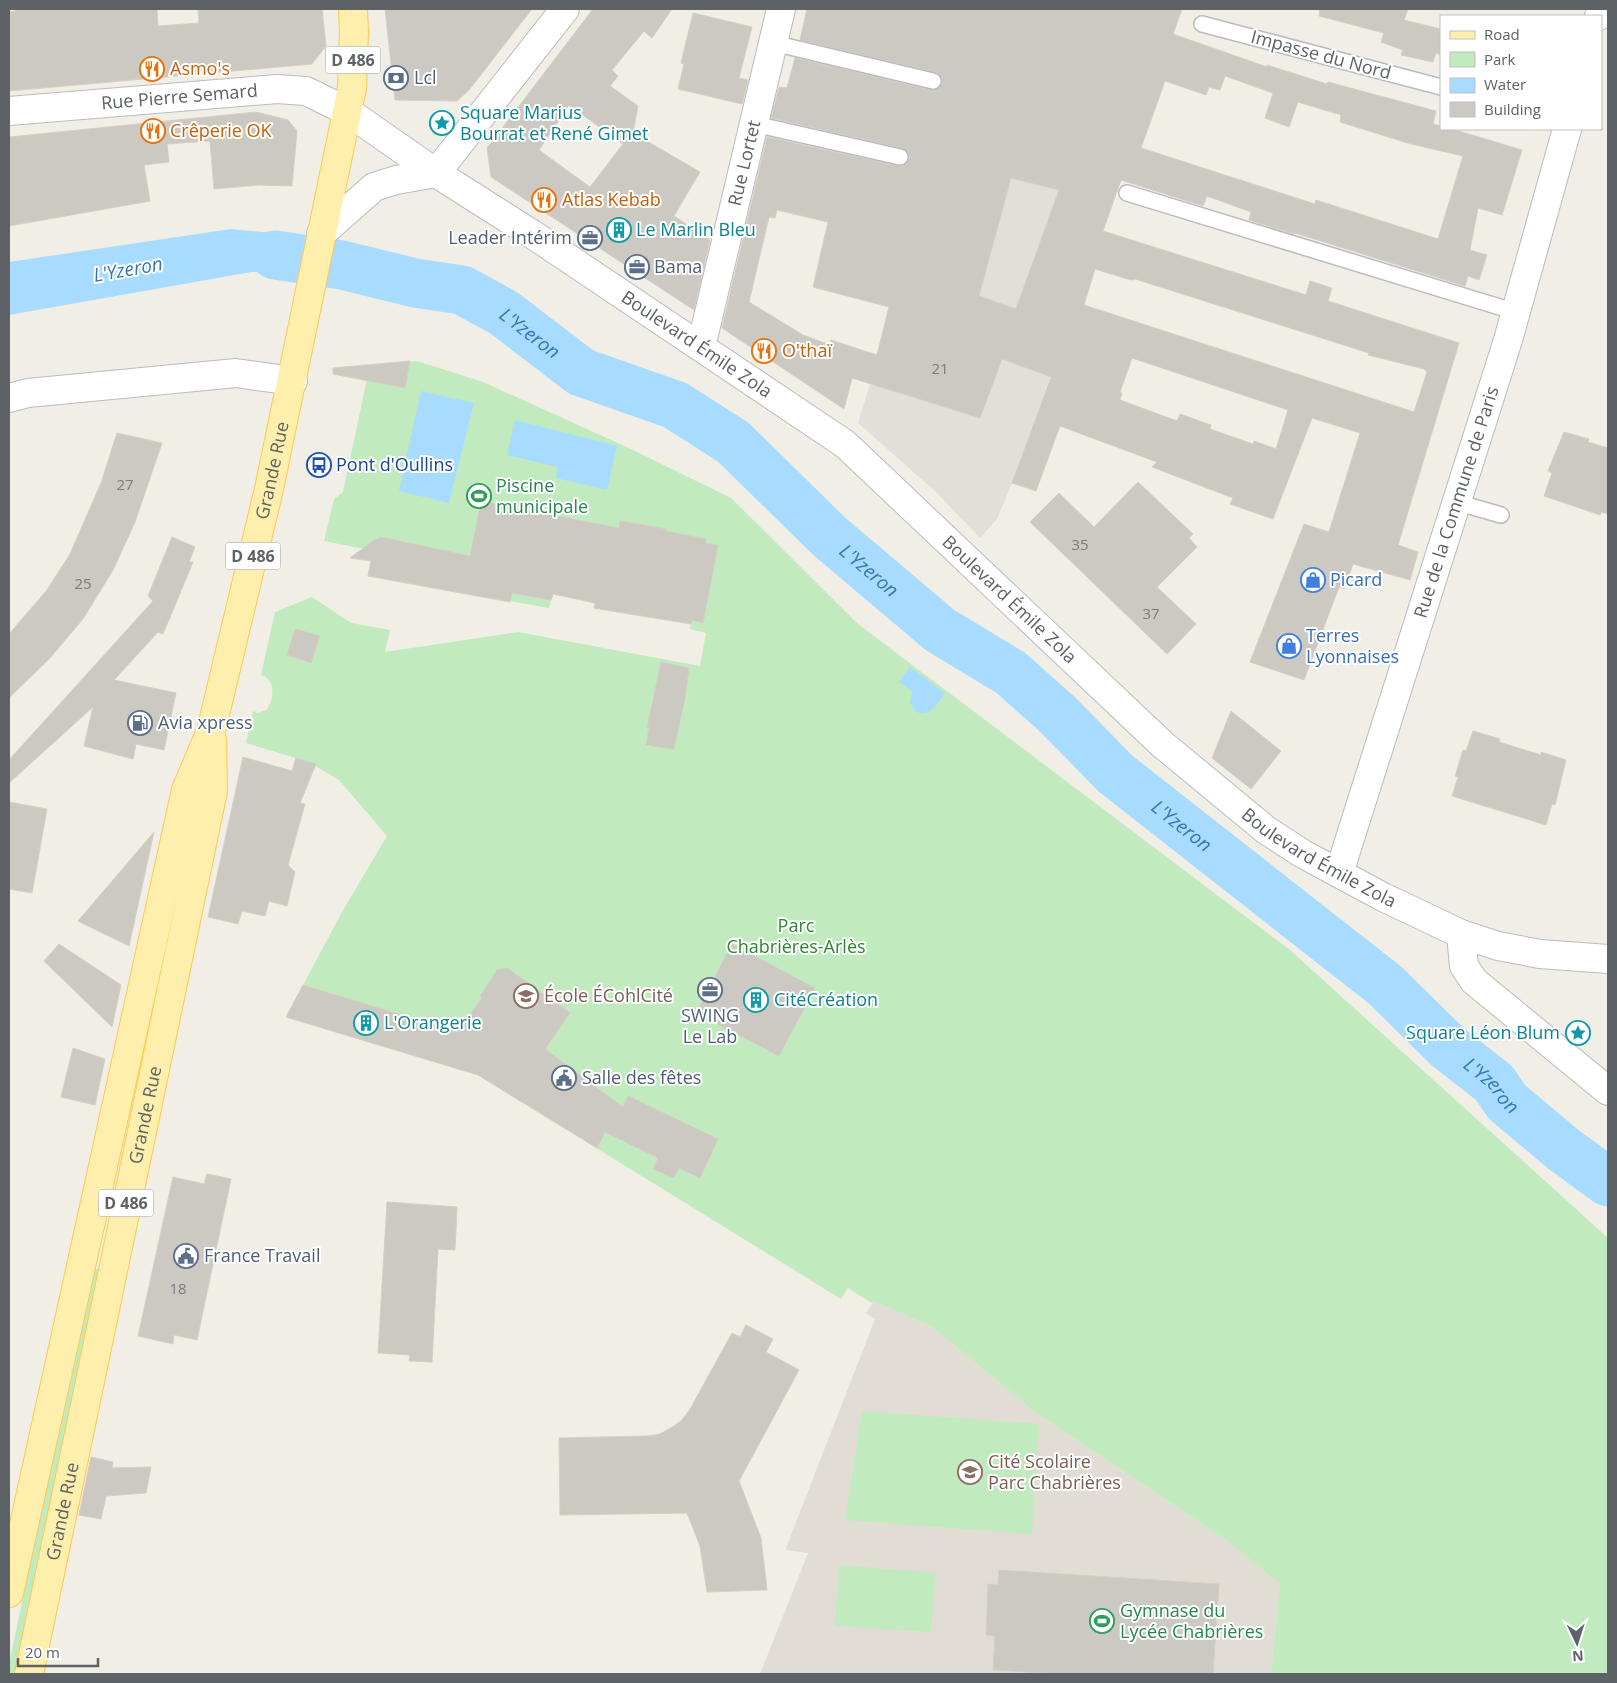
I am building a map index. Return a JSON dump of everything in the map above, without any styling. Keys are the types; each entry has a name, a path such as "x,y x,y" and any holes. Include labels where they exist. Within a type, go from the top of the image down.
{"main road":[{"name":"D 486","path":"321,234 352,88 353,9"},
{"path":"321,234 366,192 374,187 396,180 436,173 565,9"},
{"name":"Rue Lortet","path":"701,347 781,9"},
{"name":"Rue Pierre Semard","path":"9,111 277,89 306,91 347,111"},
{"name":"Boulevard Émile Zola","path":"347,111 436,173 532,234 845,444 1162,744 1266,830 1339,874 1461,934 1498,946 1540,954 1608,958"},
{"name":"Rue de la Commune de Paris","path":"1339,874 1516,312 1567,130"},
{"name":"Grande Rue","path":"9,1593 186,790 212,731 293,381 321,234"},
{"path":"9,398 28,393 236,373 293,381"},
{"name":"Grande Rue","path":"29,1674 213,791 212,731"},
{"path":"1461,934 1464,966 1474,981 1608,1091"}],"lane":[{"name":"Impasse du Nord","path":"1202,24 1440,87"},
{"path":"773,43 933,81"},
{"path":"754,124 900,157"},
{"path":"1127,193 1516,312"},
{"path":"1456,502 1500,515"}],"shaded area":[{"path":"960,9 1182,9 1012,483 997,519 980,538 936,492 858,423 870,384"},
{"name":"Cité Scolaire Parc Chabrières","path":"874,1301 932,1327 1034,1411 1226,1540 1280,1584 1271,1674 760,1674 808,1553 786,1550 786,1548 875,1319 866,1313"}],"green space":[{"name":"Parc Chabrières-Arlès","path":"417,361 483,382 631,449 731,498 858,624 1290,950 1608,1238 1608,1674 1271,1674 1280,1584 1226,1540 1034,1411 932,1327 874,1301 872,1303 848,1288 841,1299 478,1075 286,1017 342,912 387,836 339,780 309,762 246,743 253,711 258,713 266,710 271,700 272,685 266,677 261,675 275,612 312,597 351,623 390,630 385,652 518,632 700,666 706,633 690,629 691,624 659,618 651,613 649,618 594,608 595,603 553,594 549,608 368,576 371,561 365,549 324,541 334,499 343,492 370,365"},
{"path":"96,1269 102,1270 18,1674 9,1674 9,1664 92,1272"},
{"path":"862,1411 1039,1424 1032,1534 845,1520"},
{"path":"839,1565 936,1573 931,1632 835,1626"}],"water":[{"name":"L'Yzeron","path":"231,229 272,233 344,253 340,276 251,272 9,315 9,262"},
{"path":"421,391 474,403 449,503 399,491"},
{"path":"515,420 617,446 607,490 556,478 558,467 507,455"},
{"path":"910,667 945,693 929,712 920,713 915,711 910,702 913,692 899,682"}],"building":[{"path":"16,9 157,9 158,26 199,23 198,9 322,9 326,46 312,64 9,91 9,12 16,11"},
{"path":"385,9 532,9 469,90 457,101 395,100"},
{"path":"593,9 672,9 652,38 644,31 612,70 618,76 610,86 638,106 633,133 700,172 674,216 710,240 694,310 491,177 487,148","holes":["569,105 623,144 590,187 539,150"]},
{"path":"807,9 1182,9 1173,34 1267,67 1267,65 1327,84 1328,82 1436,111 1433,124 1440,126 1440,130 1455,130 1522,150 1502,215 1478,208 1470,250 1487,255 1479,280 1468,276 1465,286 1249,220 1251,212 1207,196 1203,206 1121,180 1103,231 1306,295 1310,281 1332,288 1328,301 1459,343 1398,545 1418,552 1410,580 1353,564 1344,589 1339,587 1304,680 1250,662 1304,524 1329,532 1360,433 1312,418 1273,519 1230,504 1233,498 1152,467 1157,462 1060,426 1036,491 1012,483 1051,377 1002,359 980,418 852,378 844,409 722,328 767,137 898,166 903,166 909,160 909,154 902,148 771,118 779,87 787,88 795,58 931,90 936,90 942,84 942,78 935,72 800,40","holes":["1225,76 1273,93 1265,118 1289,127 1298,102 1341,115 1340,122 1411,144 1463,156 1438,239 1316,200 1315,204 1141,148 1165,81 1206,95 1209,87 1220,90","1011,178 1059,190 1016,309 979,296","777,210 828,222 813,287 889,307 877,355 831,340 830,345 803,335 749,302 769,217 775,218","1095,269 1131,280 1135,279 1369,353 1368,355 1424,369 1427,372 1414,412 1084,305","1132,358 1288,410 1276,449 1254,441 1253,444 1210,429 1211,425 1180,414 1177,421 1120,400 1122,393 1120,392"]},
{"path":"1320,9 1408,9 1404,20 1440,29 1440,55 1436,53 1433,62 1401,55 1403,50 1381,42 1384,33 1319,16"},
{"path":"693,13 752,27 739,78 748,80 742,104 678,89 684,64 681,63"},
{"path":"256,112 288,120 297,131 292,186 259,185 214,189 210,141 167,144 169,162 144,165 150,201 9,226 9,137"},
{"path":"410,361 405,388 333,374 333,368"},
{"path":"1564,432 1589,439 1588,442 1608,448 1608,514 1601,512 1600,515 1544,496 1552,473 1548,471"},
{"path":"117,433 162,443 135,522 113,570 83,619 50,658 9,698 9,634 47,590 70,554 101,483"},
{"path":"1138,482 1193,534 1189,538 1197,547 1157,587 1196,624 1167,654 1030,522 1059,493 1094,527"},
{"path":"481,501 619,528 620,521 666,529 666,531 706,539 705,543 718,545 703,623 692,620 691,624 594,608 595,603 553,594 551,600 512,593 510,602 368,576 371,561 350,558 381,537 470,556"},
{"path":"172,537 195,547 189,562 193,562 163,634 158,632 114,680 176,693 164,750 136,744 133,759 84,746 93,707 9,783 9,760 153,601 148,596"},
{"path":"295,629 320,636 311,663 287,655"},
{"path":"661,662 689,668 685,698 674,749 646,745 649,728 647,728"},
{"path":"1231,711 1281,751 1251,789 1212,758"},
{"path":"1473,731 1500,739 1499,742 1541,755 1541,752 1566,760 1555,805 1552,804 1546,825 1452,796 1458,777 1455,776 1463,750 1466,751"},
{"path":"243,757 292,771 296,758 316,764 300,803 305,804 288,865 295,872 287,906 269,901 265,916 242,911 238,924 208,917"},
{"path":"9,802 47,809 32,893 9,889"},
{"path":"154,832 129,946 78,921"},
{"path":"59,944 121,985 112,1027 44,961"},
{"name":"CitéCréation","path":"732,944 815,988 779,1056 696,1013"},
{"path":"507,968 570,1013 545,1049 623,1107 628,1096 718,1139 700,1178 679,1168 674,1178 653,1169 658,1158 605,1132 597,1148 478,1075 286,1017 303,985 457,1032 482,998 480,996 497,970"},
{"path":"73,1048 105,1059 95,1105 61,1097"},
{"path":"207,1174 231,1179 197,1340 174,1335 173,1344 138,1336 173,1177 204,1184"},
{"path":"387,1202 457,1207 455,1250 438,1249 432,1362 409,1361 410,1355 378,1353"},
{"path":"746,1325 773,1339 766,1352 799,1370 739,1481 761,1538 767,1590 707,1592 700,1546 687,1513 560,1515 559,1438 648,1436 660,1434 671,1428 681,1421 689,1411 732,1333 740,1337"},
{"path":"91,1457 113,1462 112,1468 151,1467 146,1493 106,1496 101,1519 79,1515"},
{"name":"Gymnase du Lycée Chabrières","path":"999,1570 1219,1584 1213,1674 1059,1674 993,1670 995,1636 986,1635 988,1584 998,1585"}],"waterway":[{"name":"L'Yzeron","path":"275,255 342,265 415,283 462,290 504,313 581,372 675,405 733,442 830,537 940,630 1011,673 1056,713 1116,774 1385,985 1448,1047 1494,1083 1507,1102 1563,1149 1608,1182"}],"place":[{"name":"Asmo's","path":"152,69"},
{"name":"Lcl","path":"396,78"},
{"name":"Square Marius Bourrat et René Gimet","path":"442,123"},
{"name":"Crêperie OK","path":"153,131"},
{"name":"Atlas Kebab","path":"544,200"},
{"name":"Le Marlin Bleu","path":"619,230"},
{"name":"Leader Intérim","path":"590,238"},
{"name":"Bama","path":"637,267"},
{"name":"O'thaï","path":"764,351"},
{"name":"Pont d'Oullins","path":"319,465"},
{"name":"Piscine municipale","path":"479,496"},
{"name":"Picard","path":"1313,580"},
{"name":"Terres Lyonnaises","path":"1289,646"},
{"name":"Avia xpress","path":"140,723"},
{"name":"SWING Le Lab","path":"710,990"},
{"name":"École ÉCohlCité","path":"526,996"},
{"name":"CitéCréation","path":"756,1000"},
{"name":"L'Orangerie","path":"366,1023"},
{"name":"Square Léon Blum","path":"1578,1033"},
{"name":"Salle des fêtes","path":"564,1078"},
{"name":"France Travail","path":"186,1256"},
{"name":"Cité Scolaire Parc Chabrières","path":"970,1472"},
{"name":"Gymnase du Lycée Chabrières","path":"1102,1621"}]}
